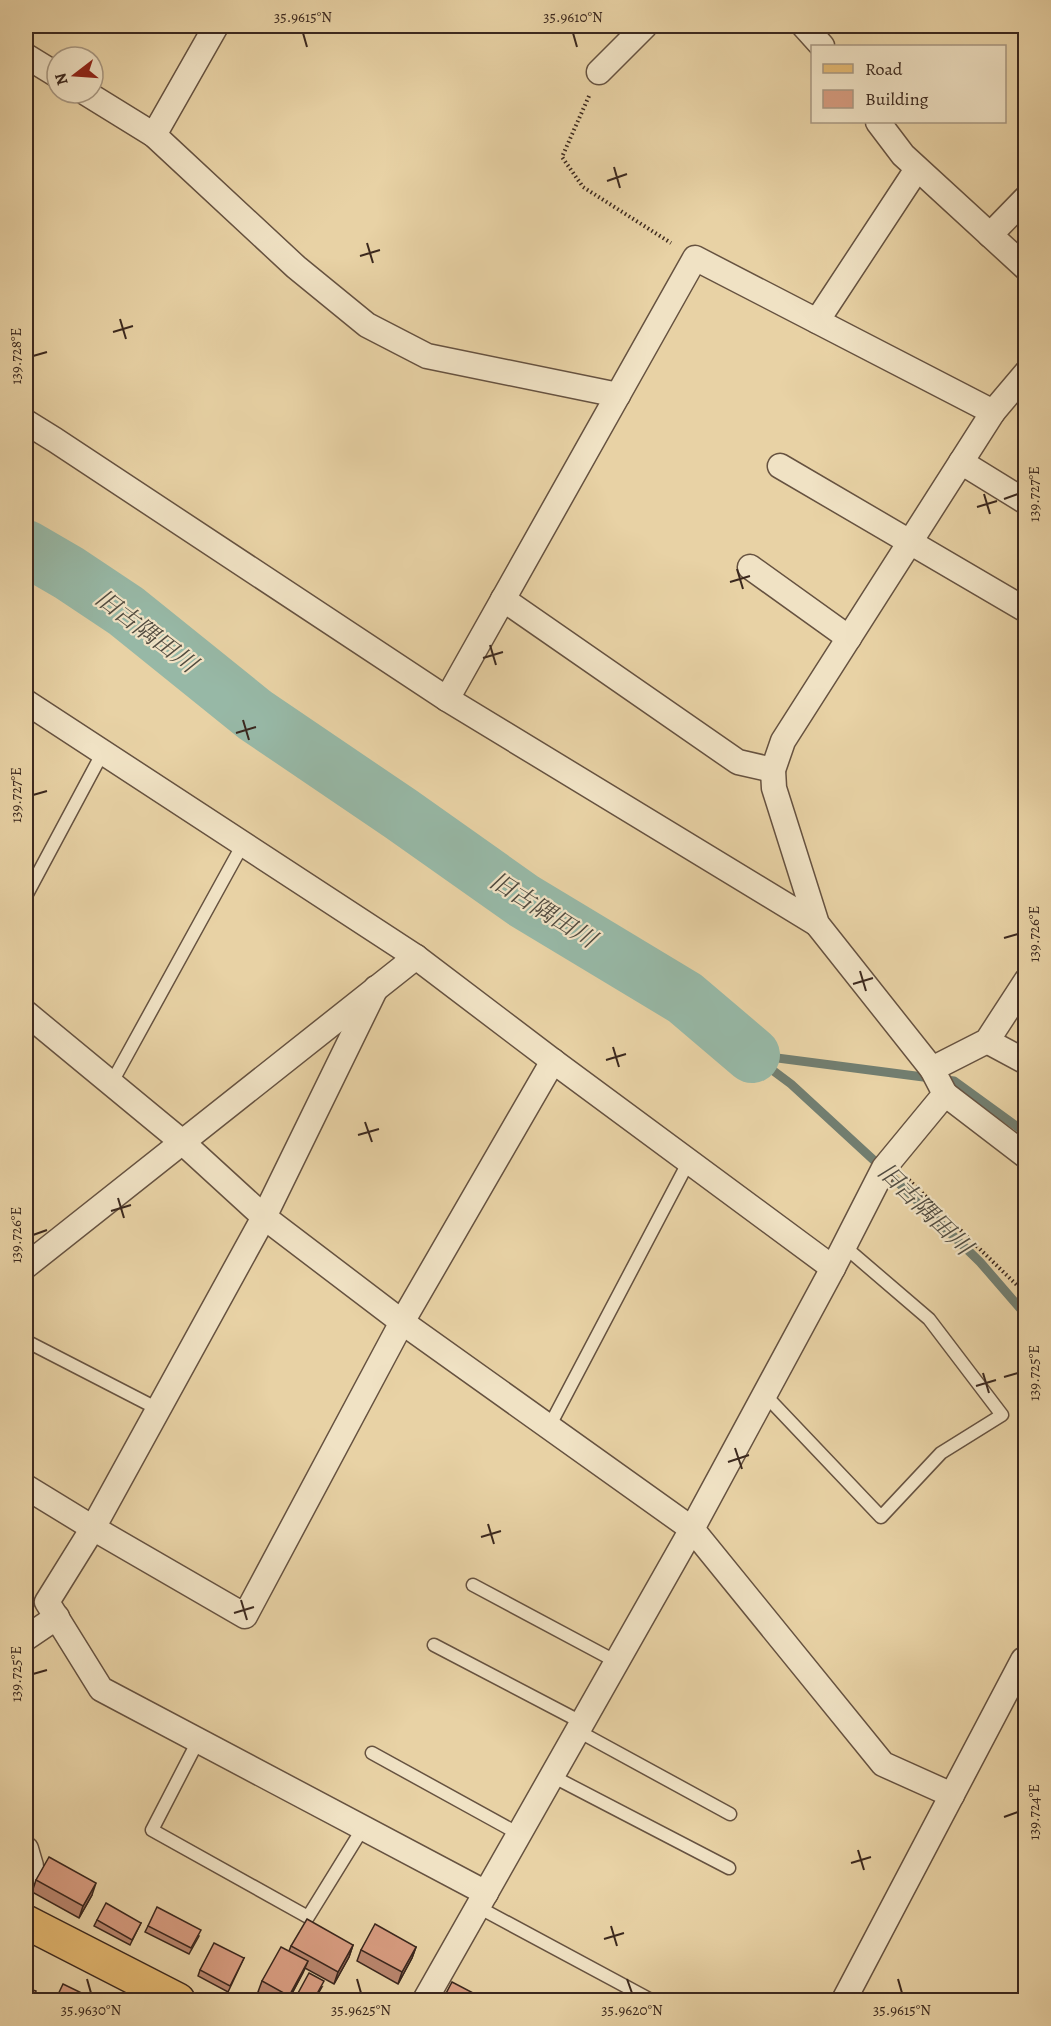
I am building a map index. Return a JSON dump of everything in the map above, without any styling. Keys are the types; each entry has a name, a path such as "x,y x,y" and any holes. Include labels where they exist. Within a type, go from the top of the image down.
{"main road":[{"path":"26,1922 178,2001"}],"street":[{"path":"154,135 216,26"},
{"path":"599,72 645,26"},
{"path":"804,26 821,45"},
{"path":"26,56 45,68"},
{"path":"105,105 154,135 296,267 366,325 427,356 618,395"},
{"path":"879,123 903,155 917,169 1026,268"},
{"path":"817,321 917,169"},
{"path":"990,235 1026,198"},
{"path":"447,699 695,258 993,412"},
{"path":"817,924 774,788 773,770 783,741 993,412 1026,373"},
{"path":"26,422 447,699 817,924 932,1069 945,1094 1026,1156"},
{"path":"961,462 1026,502"},
{"path":"780,466 1026,610"},
{"path":"750,567 849,638"},
{"path":"503,599 738,762 773,770"},
{"path":"26,702 416,957 833,1268"},
{"path":"26,1266 416,957"},
{"path":"932,1069 987,1041 1026,981"},
{"path":"376,988 264,1217 93,1528 47,1602 101,1689 363,1828 482,1900"},
{"path":"26,1013 181,1141 264,1217 402,1322 692,1529 883,1764 952,1795"},
{"path":"987,1041 1026,1062"},
{"path":"26,1486 93,1528 245,1616 402,1322 553,1061"},
{"path":"425,2001 692,1529 833,1268 884,1168 945,1094"},
{"path":"26,1638 57,1617"},
{"path":"844,2001 1023,1660 1026,1660"},
{"path":"26,1849 31,1866 26,1875"}],"lane":[{"path":"26,896 103,752"},
{"path":"111,1084 243,844"},
{"path":"549,1427 689,1161"},
{"path":"765,1395 880,1516 941,1453 1002,1415 929,1319 844,1247"},
{"path":"26,1341 158,1409"},
{"path":"472,1586 617,1662"},
{"path":"434,1645 730,1814"},
{"path":"198,1741 152,1830 308,1917 363,1828"},
{"path":"372,1753 519,1834"},
{"path":"552,1776 729,1868"},
{"path":"482,1900 651,2001"}],"path":[{"path":"599,72 562,158 583,187 695,258"},
{"path":"889,1161 1026,1294"}],"building":[{"path":"49,1857 96,1883 83,1906 36,1880"},
{"path":"106,1903 141,1923 132,1940 97,1920"},
{"path":"157,1907 201,1930 191,1948 148,1926"},
{"path":"307,1919 353,1945 338,1972 291,1946"},
{"path":"375,1924 416,1947 402,1972 361,1950"},
{"path":"214,1943 244,1958 230,1986 200,1970"},
{"path":"281,1947 308,1961 289,1996 262,1981"},
{"path":"309,1973 324,1981 313,2001 307,2001 297,1995"},
{"path":"452,1982 479,1996 477,2001 442,2001"},
{"path":"63,1984 92,1998 90,2001 55,2001"},
{"path":"26,1988 36,1991 34,2001 26,2001"}],"waterway":[{"name":"旧古隅田川","path":"26,548 126,611 255,715 524,901 685,998 752,1055"},
{"name":"旧古隅田川","path":"752,1055 791,1084 904,1188 980,1262 1026,1315"},
{"path":"755,1055 954,1081 1026,1133"}]}
